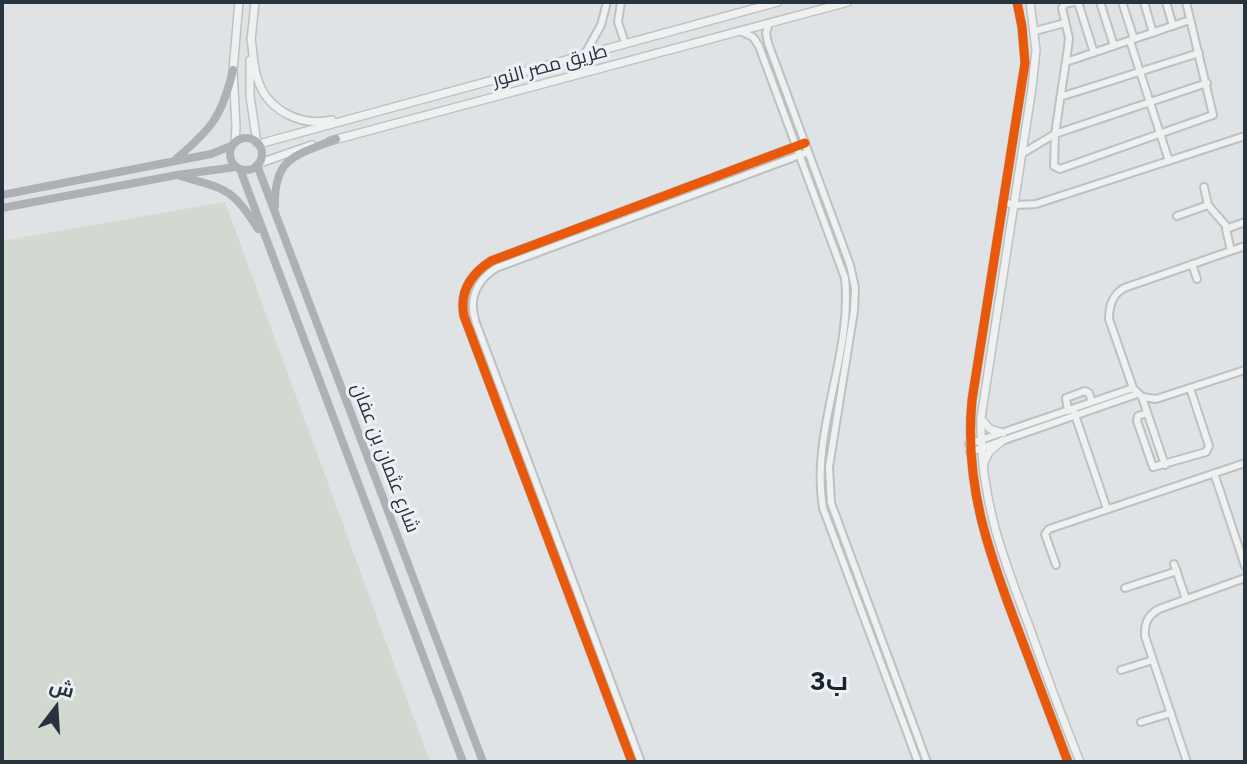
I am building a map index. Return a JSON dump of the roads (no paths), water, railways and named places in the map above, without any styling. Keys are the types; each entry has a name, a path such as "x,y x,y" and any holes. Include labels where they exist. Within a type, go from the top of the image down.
{"main road":[{"path":"174,160 214,122 227,95 233,70"},
{"path":"2,195 211,154 248,138 258,143 262,151 258,164 249,170 238,168 177,175 2,208"},
{"path":"275,212 275,186 283,167 293,157 336,139"},
{"path":"233,144 230,159 238,168"},
{"name":"شارع عثمان بن عفان","path":"258,164 483,762"},
{"name":"شارع عثمان بن عفان","path":"238,168 463,762"},
{"path":"177,175 206,182 234,197 245,208 269,247"}],"street":[{"path":"233,144 236,127 233,70 239,2"},
{"path":"255,2 250,96 258,143"},
{"path":"585,54 597,35 607,2"},
{"path":"621,2 618,22 625,43"},
{"name":"طريق مصر النور","path":"258,143 354,119 755,5 778,2"},
{"name":"طريق مصر النور","path":"258,164 300,148 848,2"},
{"path":"1017,2 1022,27 1024,63 972,400 970,448 976,501 990,554 1068,762"},
{"path":"1030,2 1036,50 1023,153 981,418 982,467 988,503 1001,550 1080,762"},
{"path":"1094,53 1076,2 1063,5 1069,37 1055,134 1054,166 1060,169 1212,117 1214,112 1186,2"},
{"path":"1100,2 1114,46"},
{"path":"1122,2 1140,72 1169,161"},
{"path":"1144,2 1153,33"},
{"path":"1166,2 1172,26"},
{"path":"1066,62 1190,20"},
{"path":"769,23 766,38 850,265 855,288 854,311 829,467 831,503 926,762"},
{"path":"1035,31 1065,23"},
{"path":"740,31 749,34 759,46 842,268 846,310 821,467 823,508 918,762"},
{"path":"251,38 258,81 273,104 284,113 310,122 354,119"},
{"path":"1060,97 1199,53"},
{"path":"1023,153 1055,134 1207,83"},
{"path":"432,96 435,113"},
{"path":"1003,202 1015,205 1036,204 1245,136"},
{"path":"632,762 468,326 463,308 465,291 472,276 491,261 805,143"},
{"path":"641,762 472,313 474,292 487,274 496,268 808,152"},
{"path":"1204,187 1208,205 1228,228"},
{"path":"1177,216 1208,205"},
{"path":"1228,228 1245,222"},
{"path":"1228,228 1226,232 1231,251"},
{"path":"1165,465 1109,319 1111,301 1124,288 1245,246"},
{"path":"1192,264 1197,279"},
{"path":"1072,412 1092,402 1138,393 1156,399 1245,370"},
{"path":"1147,413 1137,419 1152,466 1156,468 1209,449 1190,388"},
{"path":"1092,402 1089,393 1085,391 1065,399 1107,509"},
{"path":"970,448 1072,412 1138,393"},
{"path":"981,418 990,429 1002,437"},
{"path":"982,467 989,452 1002,437"},
{"path":"1056,565 1045,534 1047,530 1245,463"},
{"path":"1214,473 1245,566"},
{"path":"1125,588 1175,567 1186,599"},
{"path":"1187,762 1144,628 1148,617 1159,609 1245,578"},
{"path":"1121,670 1153,660"},
{"path":"1141,722 1171,713"}],"district":[{"name":"ب3","path":"829,682"}]}
